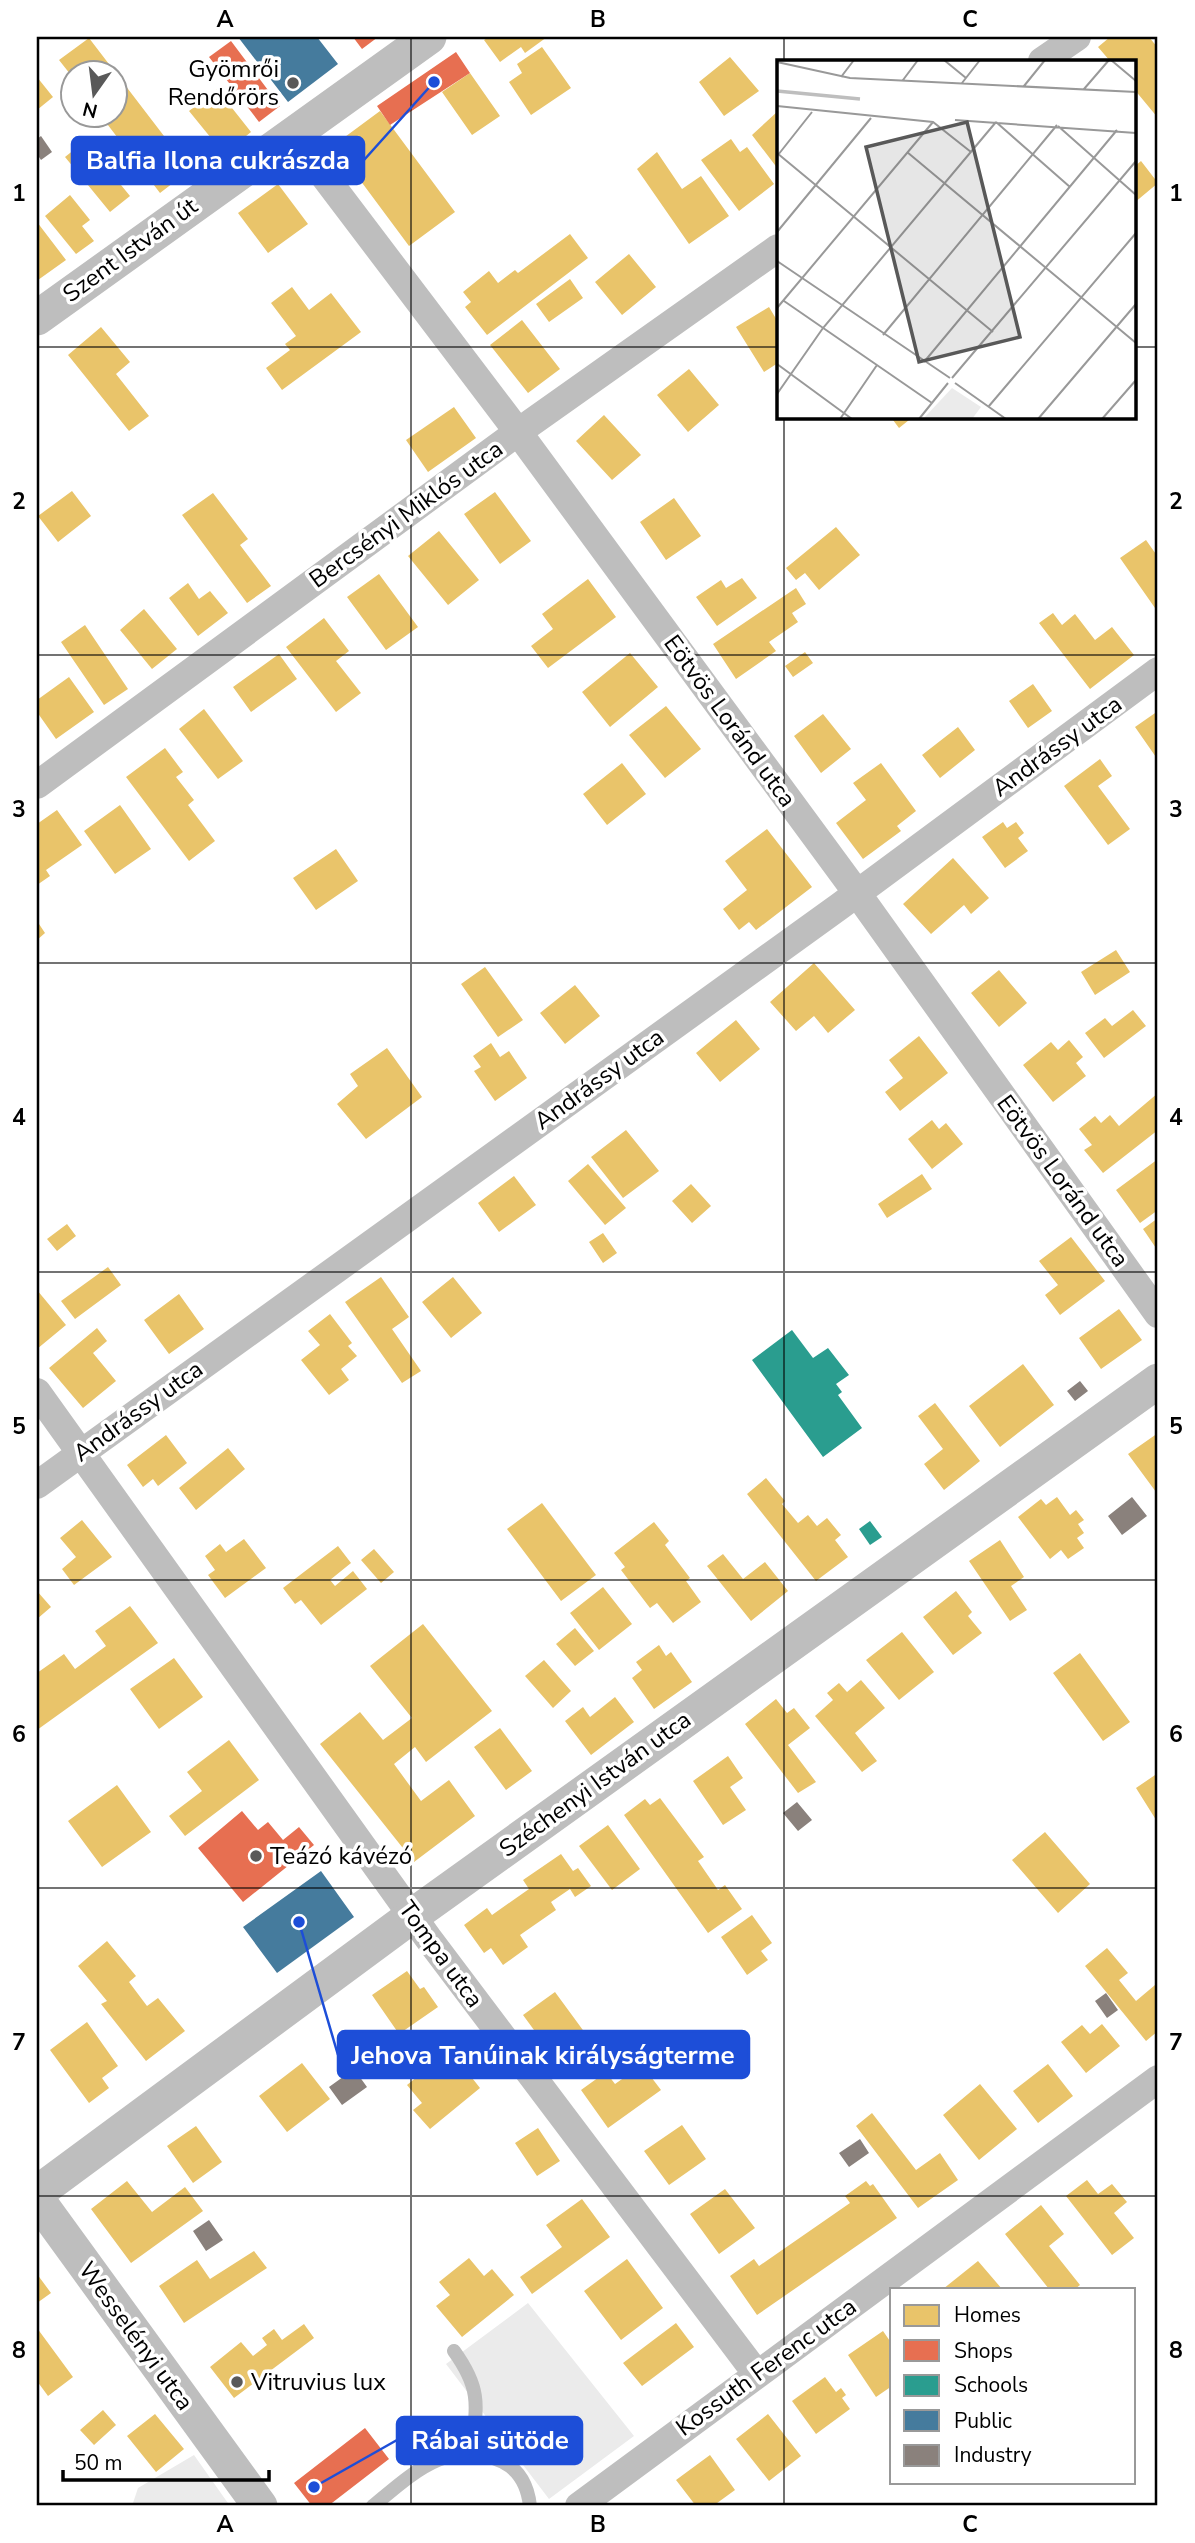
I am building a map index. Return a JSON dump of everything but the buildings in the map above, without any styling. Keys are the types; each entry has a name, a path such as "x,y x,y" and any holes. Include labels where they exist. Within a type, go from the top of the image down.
{"street":[{"name":"Szent István út","path":"37,318 429,37"},
{"path":"1043,60 1077,37"},
{"name":"Eötvös Loránd utca","path":"293,135 518,432 856,893 1158,1314"},
{"name":"Bercsényi Miklós utca","path":"37,785 518,432 777,249"},
{"name":"Andrássy utca","path":"37,1485 856,893 1158,671"},
{"name":"Széchenyi István utca","path":"37,2193 412,1916 1158,1381"},
{"name":"Tompa utca","path":"37,1392 412,1916 756,2374"},
{"name":"Kossuth Ferenc utca","path":"579,2506 1158,2079"},
{"name":"Wesselényi utca","path":"37,2199 260,2506"}],"lane":[{"path":"454,2351 471,2375 477,2409 471,2452"},
{"path":"375,2505 421,2469 447,2455 471,2452 511,2466 528,2488 530,2506"}],"shaded area":[{"path":"528,2303 634,2436 549,2499 446,2364"},
{"path":"194,2455 230,2506 132,2506 138,2488"}],"place":[{"name":"Balfia Ilona cukrászda","path":"434,82"},
{"name":"Gyömrői Rendőrörs","path":"293,83"},
{"name":"Teázó kávézó","path":"256,1856"},
{"name":"Jehova Tanúinak királyságterme","path":"299,1922"},
{"name":"Vitruvius lux","path":"237,2382"},
{"name":"Rábai sütöde","path":"314,2487"}]}
